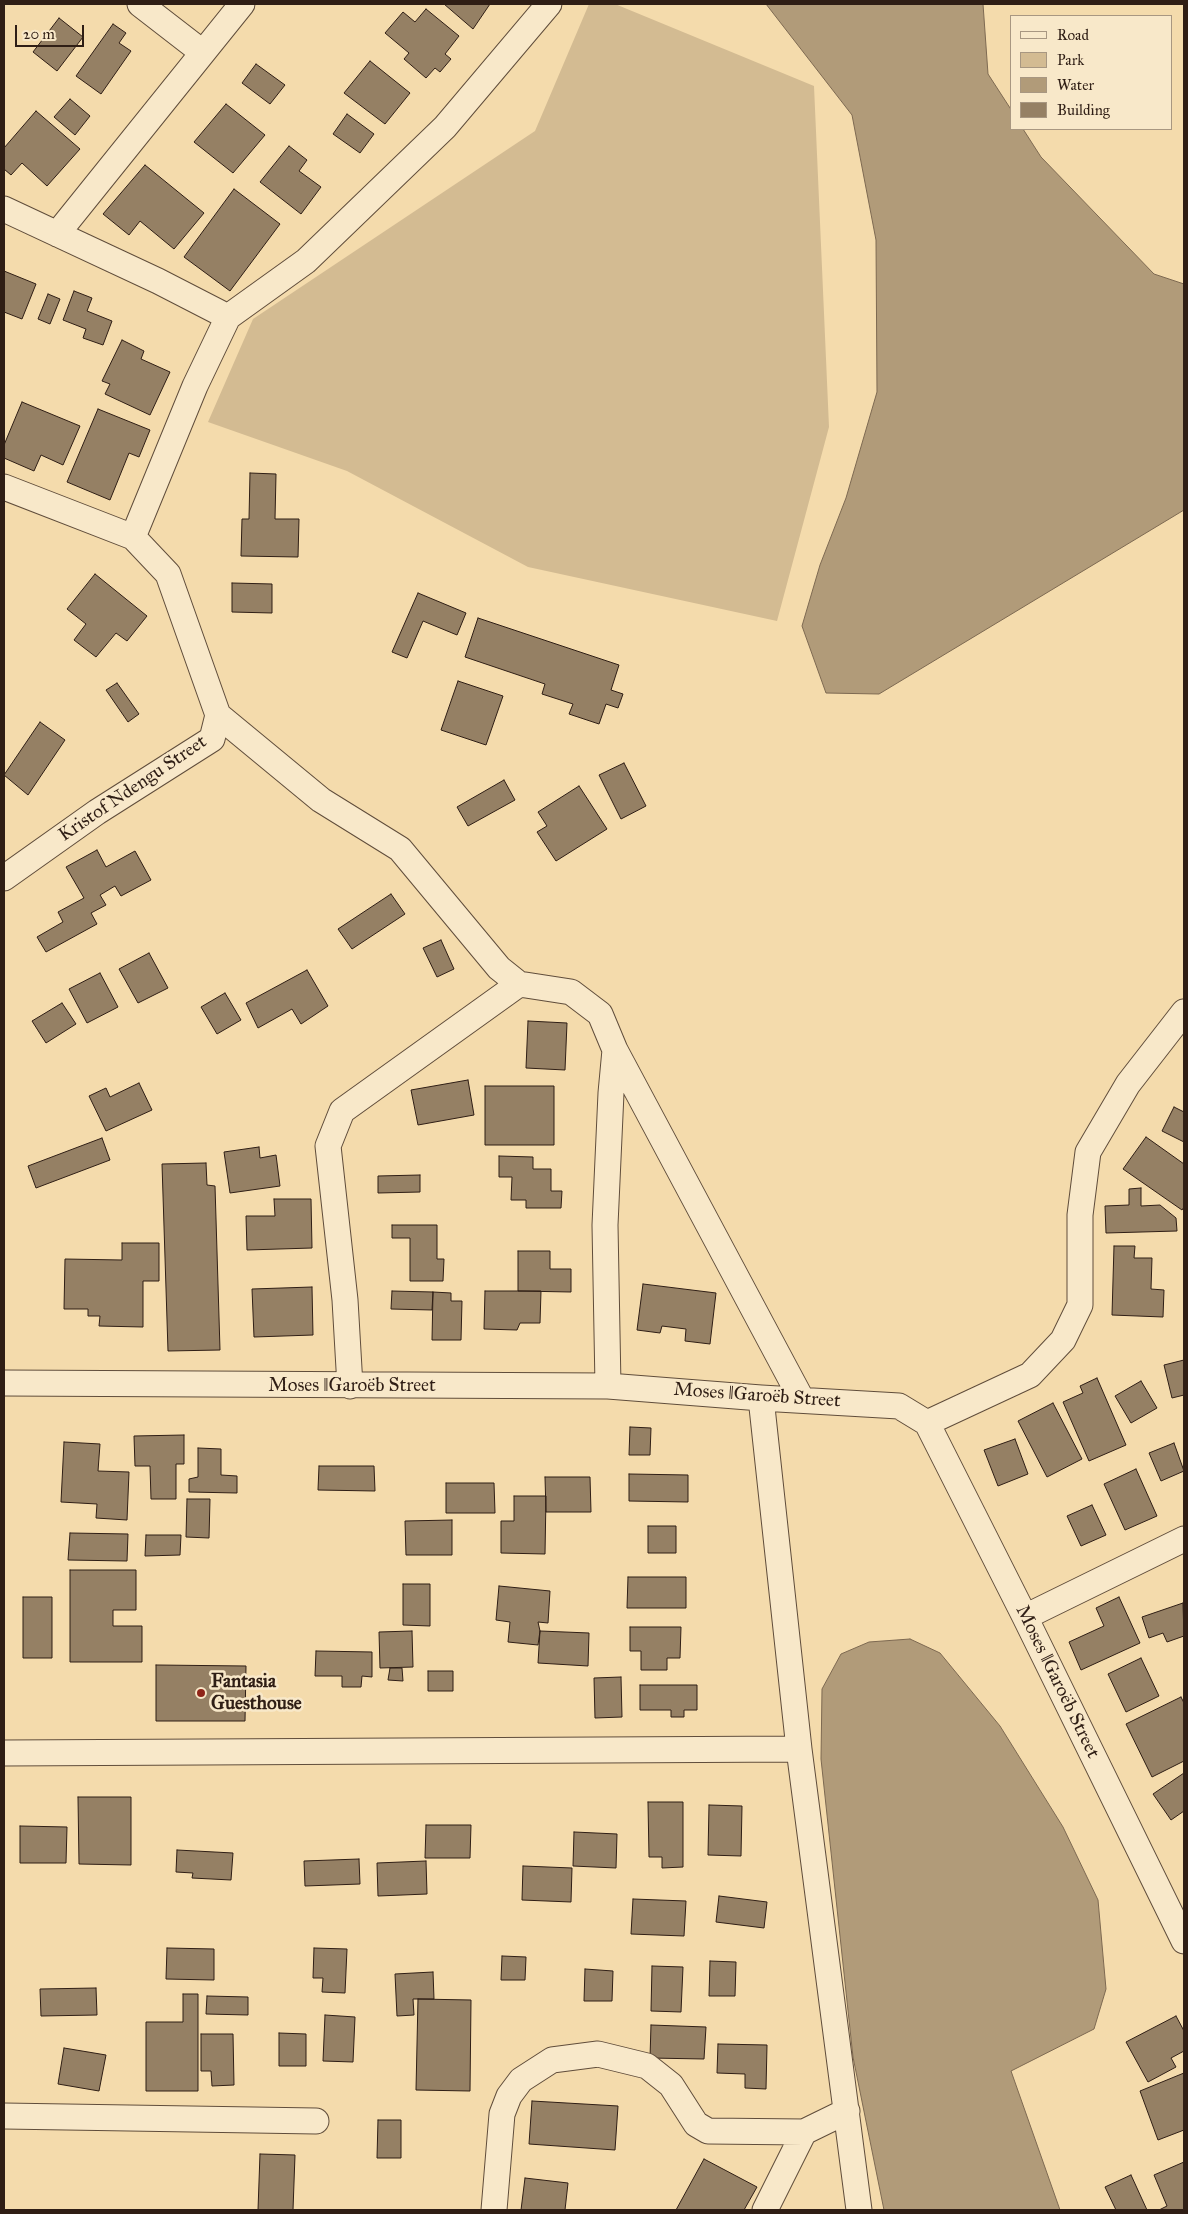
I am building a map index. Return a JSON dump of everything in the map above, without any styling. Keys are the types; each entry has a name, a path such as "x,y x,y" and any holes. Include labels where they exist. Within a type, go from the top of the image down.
{"street":[{"path":"140,4 202,52"},
{"path":"57,234 242,4"},
{"path":"133,536 195,386 228,318 306,261 445,127 549,4"},
{"path":"4,209 158,281 228,318"},
{"name":"Kristof Ndengu Street","path":"4,487 133,536 168,574 218,715 212,739 97,812 4,878"},
{"path":"218,715 321,800 400,849 499,968 519,984 571,992 600,1014 615,1050 802,1400"},
{"path":"350,1386 345,1300 328,1146 342,1111 519,984"},
{"path":"926,1422 1030,1375 1063,1340 1080,1305 1080,1215 1088,1152 1128,1084 1184,1012"},
{"path":"608,1386 606,1225 610,1093 615,1050"},
{"name":"Moses ǁGaroëb Street","path":"4,1383 608,1386 898,1406 926,1422 1025,1617 1184,1941"},
{"path":"761,1398 799,1749 859,2210"},
{"path":"1025,1617 1184,1539"},
{"path":"4,1753 799,1749"},
{"path":"494,2210 502,2114 509,2096 521,2080 552,2060 598,2054 647,2066 671,2085 696,2124 708,2131 804,2132 847,2111"},
{"path":"4,2116 316,2121"},
{"path":"765,2210 804,2132"}],"green space":[{"path":"589,4 615,4 814,86 829,427 777,621 528,567 347,471 208,422 253,319 535,131"}],"water":[{"path":"766,4 983,4 988,74 1010,108 1010,130 1024,130 1041,157 1154,274 1184,284 1184,510 879,694 826,693 802,626 820,565 846,498 877,392 876,240 852,115"},
{"path":"910,1639 940,1653 1000,1726 1063,1827 1098,1900 1106,1989 1094,2029 1011,2071 1060,2210 884,2210 853,2057 821,1759 822,1689 841,1654 869,1642"}],"building":[{"path":"444,4 490,4 473,29"},
{"path":"426,9 459,36 445,54 451,59 440,72 435,68 426,78 404,59 409,53 385,33 403,12 415,22"},
{"path":"59,18 83,37 57,71 33,52"},
{"path":"113,24 126,33 119,43 131,51 101,94 76,76"},
{"path":"370,61 410,93 385,124 344,93"},
{"path":"256,64 285,85 270,104 242,83"},
{"path":"70,99 90,116 75,135 54,117"},
{"path":"226,104 265,135 233,173 194,142"},
{"path":"36,111 80,149 47,186 22,163 11,175 4,169 4,148"},
{"path":"347,114 374,134 360,153 333,134"},
{"path":"289,146 307,160 299,171 321,187 301,214 260,182"},
{"path":"145,165 204,213 174,249 140,221 129,235 103,214"},
{"path":"234,189 280,224 230,291 184,257"},
{"path":"4,271 36,284 22,319 4,312"},
{"path":"74,291 92,298 87,311 112,321 103,345 83,338 86,329 63,320"},
{"path":"48,294 60,299 50,324 38,319"},
{"path":"122,340 144,351 141,359 170,372 150,415 105,394 110,384 102,381"},
{"path":"22,402 80,426 63,465 41,455 34,471 4,458 4,445"},
{"path":"98,409 150,430 139,457 129,453 110,500 67,482"},
{"path":"250,473 276,474 275,519 299,519 298,557 241,556 242,519 249,519"},
{"path":"95,574 147,616 127,641 116,633 96,657 74,640 86,624 67,609"},
{"path":"232,583 272,584 272,613 232,612"},
{"path":"418,593 466,613 457,635 423,621 407,658 392,652"},
{"path":"478,618 619,665 611,690 623,694 618,708 606,704 599,724 569,714 573,704 542,694 545,684 465,657"},
{"path":"458,681 503,696 486,745 441,730"},
{"path":"117,683 139,714 128,722 106,690"},
{"path":"40,722 65,740 28,795 4,775"},
{"path":"624,763 646,806 621,819 599,775"},
{"path":"504,780 515,800 468,826 457,807"},
{"path":"579,786 607,829 556,861 537,832 547,826 538,812"},
{"path":"97,850 106,867 135,851 151,880 121,896 115,886 100,895 106,905 91,913 97,924 46,952 37,937 63,922 58,912 84,898 66,867"},
{"path":"391,894 405,914 352,949 338,929"},
{"path":"441,940 454,969 437,977 423,948"},
{"path":"149,953 168,988 138,1003 119,969"},
{"path":"307,970 328,1006 301,1024 292,1009 258,1028 246,1003"},
{"path":"100,973 118,1007 87,1023 69,989"},
{"path":"225,993 241,1020 217,1034 201,1007"},
{"path":"62,1003 76,1024 46,1043 32,1021"},
{"path":"528,1021 567,1023 565,1070 526,1068"},
{"path":"468,1080 474,1115 418,1125 411,1090"},
{"path":"139,1083 152,1110 106,1131 89,1096 106,1088 110,1097"},
{"path":"485,1086 554,1086 554,1145 485,1145"},
{"path":"1174,1107 1184,1112 1184,1142 1162,1131"},
{"path":"1146,1137 1184,1164 1184,1207 1182,1210 1123,1169"},
{"path":"102,1138 110,1160 36,1188 28,1166"},
{"path":"259,1147 260,1158 276,1155 280,1186 230,1193 224,1152"},
{"path":"499,1156 533,1157 533,1169 551,1169 551,1191 562,1191 561,1208 526,1208 526,1200 511,1200 512,1177 499,1177"},
{"path":"206,1163 207,1185 215,1186 220,1350 168,1351 162,1164"},
{"path":"420,1175 420,1192 378,1193 378,1176"},
{"path":"1141,1188 1141,1206 1160,1205 1176,1218 1177,1231 1106,1233 1105,1206 1129,1205 1129,1189"},
{"path":"274,1199 311,1199 312,1248 247,1250 246,1216 275,1216"},
{"path":"392,1225 437,1225 437,1259 444,1259 443,1281 410,1281 410,1238 392,1238"},
{"path":"122,1243 159,1243 159,1281 143,1281 143,1327 99,1326 100,1316 88,1316 88,1309 64,1309 65,1259 122,1260"},
{"path":"1114,1246 1135,1246 1134,1258 1152,1258 1151,1289 1164,1290 1163,1317 1112,1315"},
{"path":"518,1251 550,1251 550,1269 571,1269 571,1292 518,1291"},
{"path":"643,1284 716,1293 710,1344 685,1341 686,1329 662,1326 660,1333 637,1330"},
{"path":"312,1287 313,1335 254,1337 252,1289"},
{"path":"392,1291 433,1292 432,1310 391,1309"},
{"path":"485,1291 541,1291 540,1323 520,1323 517,1330 484,1329"},
{"path":"433,1292 451,1293 451,1301 462,1301 461,1340 432,1340"},
{"path":"1184,1360 1184,1395 1172,1398 1164,1365"},
{"path":"1097,1378 1126,1445 1089,1461 1063,1402 1083,1393 1080,1386"},
{"path":"1141,1381 1157,1408 1131,1423 1115,1396"},
{"path":"1053,1403 1082,1459 1047,1477 1018,1421"},
{"path":"630,1427 651,1428 650,1455 629,1455"},
{"path":"184,1435 184,1464 176,1464 176,1499 151,1499 150,1466 135,1466 134,1436"},
{"path":"1015,1439 1028,1474 998,1486 984,1450"},
{"path":"64,1442 100,1444 98,1471 129,1472 127,1520 96,1518 97,1504 61,1502"},
{"path":"1174,1443 1184,1471 1161,1481 1149,1453"},
{"path":"198,1448 221,1449 221,1475 237,1476 237,1493 189,1492 189,1479 198,1477"},
{"path":"319,1466 374,1466 375,1491 318,1490"},
{"path":"1136,1469 1157,1516 1125,1530 1104,1484"},
{"path":"629,1474 688,1475 688,1502 629,1501"},
{"path":"545,1477 590,1477 591,1512 546,1512"},
{"path":"446,1483 494,1483 495,1513 446,1513"},
{"path":"514,1496 546,1496 545,1554 501,1553 501,1521 514,1521"},
{"path":"187,1499 210,1499 209,1538 186,1537"},
{"path":"1092,1505 1106,1535 1081,1546 1067,1516"},
{"path":"452,1520 452,1555 406,1555 405,1521"},
{"path":"648,1526 676,1526 676,1553 648,1553"},
{"path":"70,1533 128,1534 127,1561 68,1560"},
{"path":"146,1535 181,1535 180,1555 145,1556"},
{"path":"70,1570 136,1570 136,1610 113,1610 113,1626 142,1626 142,1662 70,1662"},
{"path":"628,1577 686,1577 686,1608 627,1608"},
{"path":"403,1584 430,1584 430,1626 403,1625"},
{"path":"499,1586 550,1591 548,1623 538,1622 540,1631 538,1645 508,1642 510,1622 496,1620"},
{"path":"23,1597 52,1597 52,1658 23,1658"},
{"path":"1119,1597 1140,1643 1081,1670 1069,1642 1104,1626 1096,1608"},
{"path":"1183,1603 1184,1636 1167,1642 1163,1633 1149,1638 1142,1617"},
{"path":"630,1627 681,1627 680,1658 667,1658 667,1670 641,1670 641,1651 630,1651"},
{"path":"412,1631 413,1667 380,1668 379,1632"},
{"path":"540,1631 589,1633 588,1666 538,1663"},
{"path":"316,1651 372,1652 372,1677 362,1676 361,1687 342,1687 342,1676 315,1676"},
{"path":"1141,1658 1159,1696 1126,1712 1108,1674"},
{"name":"Fantasia Guesthouse","path":"156,1665 246,1666 245,1721 156,1721"},
{"path":"390,1668 402,1668 403,1681 388,1680"},
{"path":"428,1671 453,1671 453,1691 428,1691"},
{"path":"621,1677 622,1717 595,1718 594,1678"},
{"path":"640,1685 697,1685 697,1710 684,1710 684,1717 671,1717 671,1710 640,1710"},
{"path":"1181,1697 1184,1703 1184,1761 1152,1777 1126,1724"},
{"path":"1184,1773 1184,1811 1171,1820 1153,1794"},
{"path":"78,1797 131,1797 131,1865 79,1864"},
{"path":"648,1802 683,1802 683,1867 662,1868 662,1857 649,1857"},
{"path":"709,1805 742,1806 741,1856 708,1855"},
{"path":"426,1825 471,1825 470,1858 425,1858"},
{"path":"20,1826 67,1827 66,1863 20,1863"},
{"path":"574,1832 617,1834 616,1868 573,1866"},
{"path":"177,1850 233,1853 231,1880 192,1878 193,1873 176,1872"},
{"path":"359,1859 360,1884 305,1886 304,1861"},
{"path":"426,1861 427,1894 378,1896 377,1863"},
{"path":"523,1866 572,1868 571,1902 522,1900"},
{"path":"719,1896 767,1902 764,1928 716,1922"},
{"path":"633,1899 686,1901 684,1936 631,1934"},
{"path":"167,1948 214,1949 214,1980 166,1979"},
{"path":"314,1948 347,1949 345,1993 322,1992 323,1978 313,1978"},
{"path":"502,1956 526,1957 525,1980 501,1980"},
{"path":"710,1961 736,1962 735,1996 709,1996"},
{"path":"652,1966 683,1967 681,2012 651,2011"},
{"path":"585,1969 613,1971 612,2001 584,2001"},
{"path":"433,1972 434,1999 413,1999 414,2015 397,2016 395,1974"},
{"path":"96,1988 97,2015 41,2016 40,1989"},
{"path":"183,1994 198,1994 198,2091 146,2091 146,2022 183,2022"},
{"path":"207,1996 248,1997 248,2015 206,2014"},
{"path":"418,1999 471,2000 470,2091 416,2090"},
{"path":"325,2015 355,2017 353,2062 323,2061"},
{"path":"1176,2016 1184,2031 1184,2051 1171,2058 1176,2067 1148,2082 1126,2042"},
{"path":"651,2025 706,2027 704,2059 650,2058"},
{"path":"279,2033 306,2034 306,2066 279,2066"},
{"path":"201,2034 233,2034 234,2085 212,2086 211,2071 201,2071"},
{"path":"718,2044 767,2045 766,2089 745,2088 745,2074 717,2073"},
{"path":"64,2048 106,2055 99,2091 58,2084"},
{"path":"1184,2073 1184,2130 1158,2140 1140,2091"},
{"path":"532,2101 618,2106 615,2150 529,2144"},
{"path":"378,2120 401,2120 401,2158 377,2158"},
{"path":"260,2154 295,2155 293,2210 258,2210"},
{"path":"704,2159 757,2187 744,2210 676,2210"},
{"path":"1184,2162 1184,2210 1159,2210 1167,2206 1154,2175"},
{"path":"1131,2175 1147,2210 1116,2210 1105,2187"},
{"path":"525,2178 568,2183 565,2210 521,2210"}],"place":[{"name":"Fantasia Guesthouse","path":"201,1693"}]}
